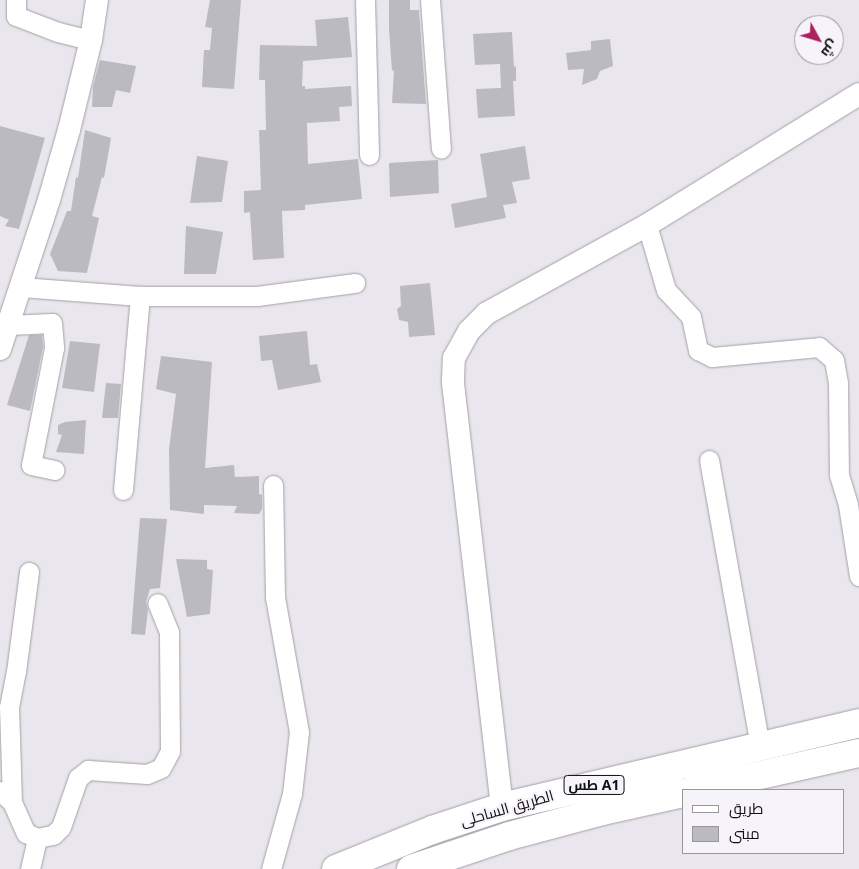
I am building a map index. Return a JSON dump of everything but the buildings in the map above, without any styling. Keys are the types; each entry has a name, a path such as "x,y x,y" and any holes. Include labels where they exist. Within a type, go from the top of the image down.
{"highway":[{"name":"الطريق الساحلى","path":"336,869 432,830 502,807 859,722"},
{"path":"697,789 859,753"},
{"name":"الطريق الساحلى","path":"411,869 509,836 602,811 682,793"}],"street":[{"path":"0,349 69,130 91,40 97,0"},
{"path":"365,0 369,155"},
{"path":"430,0 441,150"},
{"path":"11,11 58,32 91,40"},
{"path":"502,807 453,381 454,358 468,331 487,313 647,225 859,94"},
{"path":"647,225 666,290 692,317 698,350 712,357 818,347 834,360 838,383 839,475 851,488 848,505 859,576"},
{"path":"21,287 140,296 257,296 356,284"},
{"path":"123,490 140,296"},
{"path":"8,325 52,323 54,348 31,465 54,470"},
{"path":"709,460 760,745"},
{"path":"271,869 292,794 298,732 276,596 273,486"},
{"path":"28,572 16,672 9,707 6,797 26,833 37,838 53,835 61,827 78,778 88,770 147,774 161,768 168,759 170,751 169,632 157,603"},
{"path":"30,869 37,838"}]}
